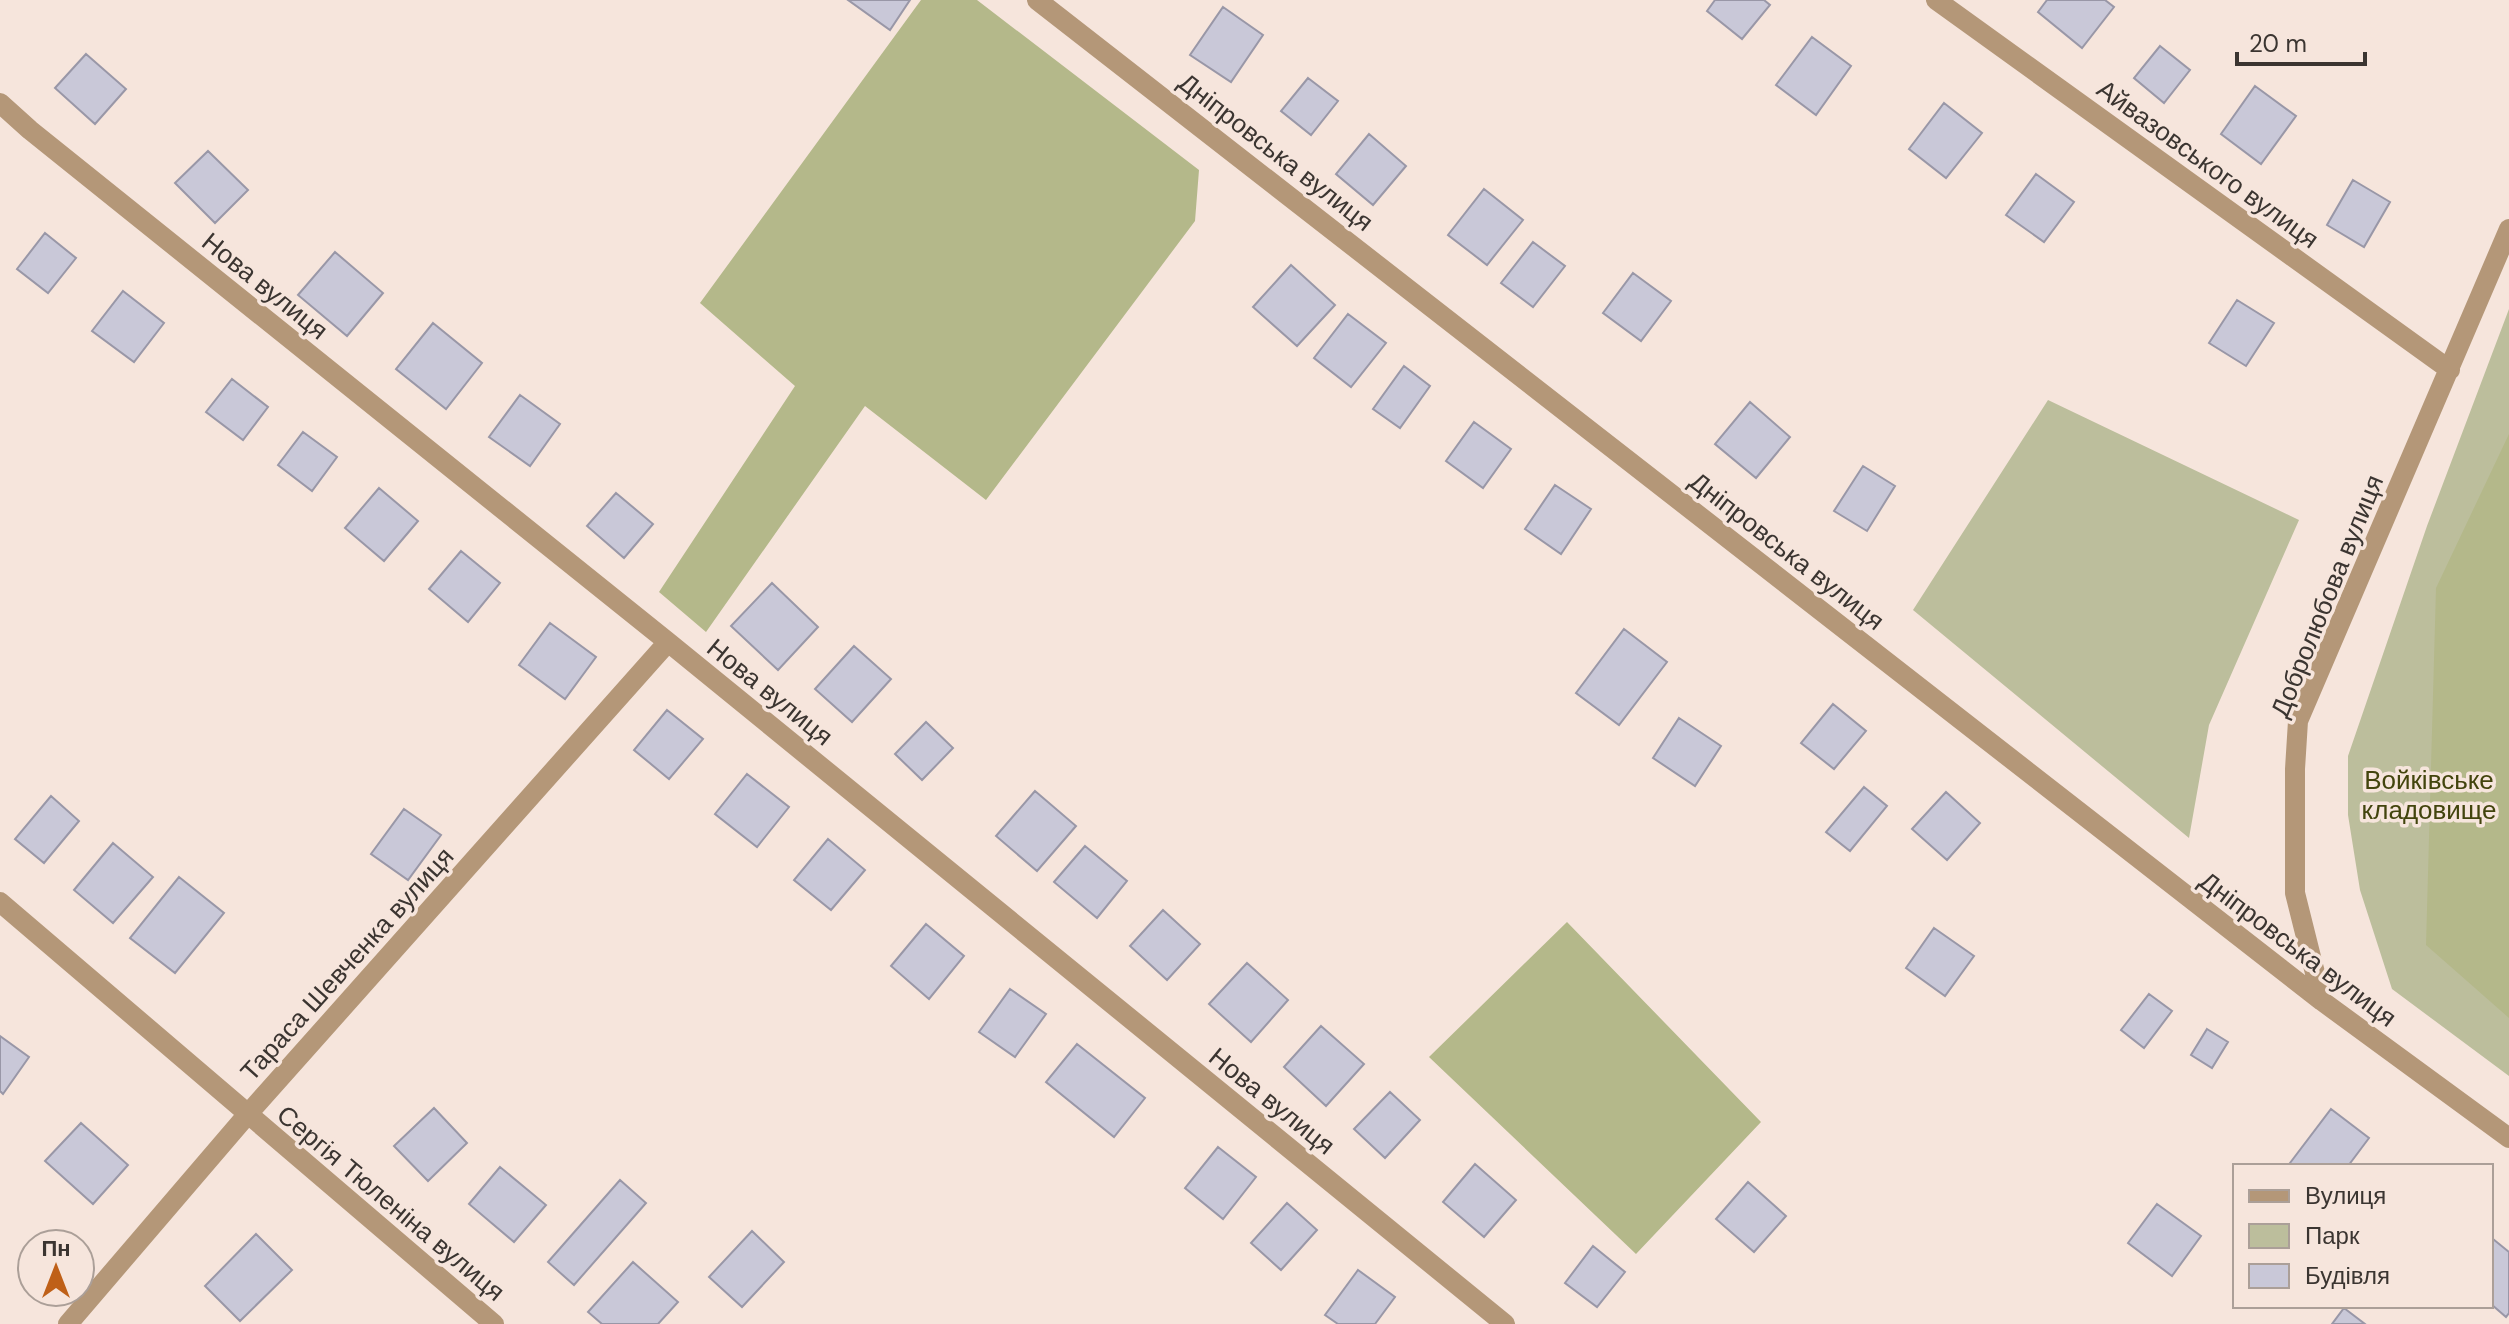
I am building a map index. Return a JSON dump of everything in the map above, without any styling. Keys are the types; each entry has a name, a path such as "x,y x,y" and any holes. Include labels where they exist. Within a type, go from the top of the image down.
{"street":[{"name":"Дніпровська вулиця","path":"1037,0 2322,1001 2509,1138"},
{"name":"Айвазовського вулиця","path":"1936,0 2450,370"},
{"name":"Нова вулиця","path":"0,103 1505,1324"},
{"name":"Добролюбова вулиця","path":"2322,1001 2295,893 2298,721 2509,229"},
{"name":"Тараса Шевченка вулиця","path":"68,1324 247,1115 668,642"},
{"name":"Сергія Тюленіна вулиця","path":"0,902 494,1324"}],"green space":[{"path":"921,0 977,0 1199,170 1195,221 986,500 865,406 706,632 659,592 795,386 700,303"},
{"name":"Войківське кладовище","path":"2509,309 2509,1076 2392,989 2360,890 2348,815 2348,756 2427,526"},
{"path":"2048,400 2299,520 2209,725 2189,838 1913,610"},
{"path":"2509,434 2509,1018 2426,945 2436,588"},
{"path":"1567,922 1761,1122 1636,1254 1429,1057"}],"building":[{"path":"848,0 910,0 890,30"},
{"path":"1715,0 1764,0 1770,5 1742,39 1707,11"},
{"path":"2047,0 2105,0 2114,7 2082,48 2038,12"},
{"path":"1223,7 1263,35 1231,82 1190,55"},
{"path":"1812,37 1851,66 1816,115 1776,85"},
{"path":"2160,46 2190,70 2164,103 2134,78"},
{"path":"86,54 126,89 95,124 55,88"},
{"path":"1308,78 1338,101 1311,135 1281,111"},
{"path":"2255,86 2296,116 2261,164 2221,134"},
{"path":"1944,103 1982,133 1946,178 1909,149"},
{"path":"1369,134 1406,166 1373,205 1336,174"},
{"path":"208,151 248,190 215,223 175,183"},
{"path":"2036,174 2074,202 2044,242 2006,215"},
{"path":"2353,180 2390,202 2364,247 2327,225"},
{"path":"1484,189 1523,220 1487,265 1448,235"},
{"path":"45,233 76,258 48,293 17,269"},
{"path":"1533,242 1565,266 1533,307 1501,283"},
{"path":"335,252 383,293 347,336 298,295"},
{"path":"1291,265 1335,305 1297,346 1253,307"},
{"path":"1633,273 1671,301 1641,341 1603,313"},
{"path":"123,291 164,323 134,362 92,331"},
{"path":"2237,300 2274,323 2246,366 2209,343"},
{"path":"1348,314 1386,343 1351,387 1314,358"},
{"path":"433,323 482,363 446,409 396,369"},
{"path":"1404,366 1430,386 1400,428 1373,409"},
{"path":"232,379 268,407 243,440 206,412"},
{"path":"520,395 560,424 530,466 489,437"},
{"path":"1750,402 1790,437 1756,478 1715,444"},
{"path":"1474,422 1511,449 1483,488 1446,461"},
{"path":"303,432 337,457 312,491 278,465"},
{"path":"1863,466 1895,486 1867,531 1834,511"},
{"path":"1555,485 1591,509 1561,554 1525,529"},
{"path":"379,488 418,521 384,561 345,528"},
{"path":"616,493 653,524 624,558 587,526"},
{"path":"461,551 500,583 468,622 429,589"},
{"path":"772,583 818,627 778,670 731,626"},
{"path":"550,623 596,657 565,699 519,665"},
{"path":"1624,629 1667,662 1619,725 1576,693"},
{"path":"854,646 891,679 852,722 815,689"},
{"path":"1833,704 1866,731 1834,769 1801,743"},
{"path":"667,710 703,739 669,779 634,750"},
{"path":"1679,718 1721,746 1695,786 1653,758"},
{"path":"926,722 953,748 922,780 895,754"},
{"path":"747,774 789,807 757,847 715,814"},
{"path":"1864,787 1887,806 1850,851 1826,832"},
{"path":"1035,791 1076,826 1037,871 996,836"},
{"path":"1946,792 1980,823 1947,860 1912,829"},
{"path":"51,796 79,821 44,863 15,839"},
{"path":"404,809 441,835 408,880 371,854"},
{"path":"828,839 865,870 831,910 794,880"},
{"path":"113,843 153,877 113,923 74,890"},
{"path":"1085,846 1127,881 1097,918 1054,882"},
{"path":"179,877 224,913 175,973 130,938"},
{"path":"1163,910 1200,944 1167,980 1130,946"},
{"path":"926,924 964,956 929,999 891,966"},
{"path":"1934,928 1974,956 1945,996 1906,968"},
{"path":"1247,963 1288,1000 1251,1042 1209,1004"},
{"path":"1010,989 1046,1014 1015,1057 979,1032"},
{"path":"2149,994 2172,1011 2144,1048 2121,1030"},
{"path":"1321,1026 1364,1064 1326,1106 1284,1067"},
{"path":"2207,1029 2228,1042 2212,1068 2191,1055"},
{"path":"0,1036 29,1057 3,1094 0,1091"},
{"path":"1077,1044 1145,1098 1114,1137 1046,1082"},
{"path":"1390,1092 1420,1120 1385,1158 1354,1129"},
{"path":"434,1108 467,1143 428,1181 394,1146"},
{"path":"2331,1109 2369,1138 2350,1164 2290,1163"},
{"path":"81,1123 128,1165 93,1204 45,1161"},
{"path":"1218,1147 1256,1177 1223,1219 1185,1188"},
{"path":"1475,1164 1516,1200 1484,1237 1443,1202"},
{"path":"500,1167 546,1205 514,1242 469,1204"},
{"path":"620,1180 646,1203 574,1285 548,1262"},
{"path":"1748,1182 1786,1216 1754,1252 1716,1219"},
{"path":"1287,1203 1317,1230 1281,1270 1251,1243"},
{"path":"2157,1204 2201,1236 2172,1276 2128,1243"},
{"path":"752,1231 784,1262 742,1307 709,1277"},
{"path":"256,1234 292,1270 240,1321 205,1286"},
{"path":"2493,1239 2509,1252 2509,1313 2506,1317 2493,1306"},
{"path":"1593,1246 1625,1272 1597,1307 1565,1283"},
{"path":"633,1262 678,1302 658,1324 602,1324 588,1312"},
{"path":"1358,1270 1395,1297 1375,1324 1338,1324 1325,1315"},
{"path":"2344,1308 2365,1324 2332,1324"}]}
